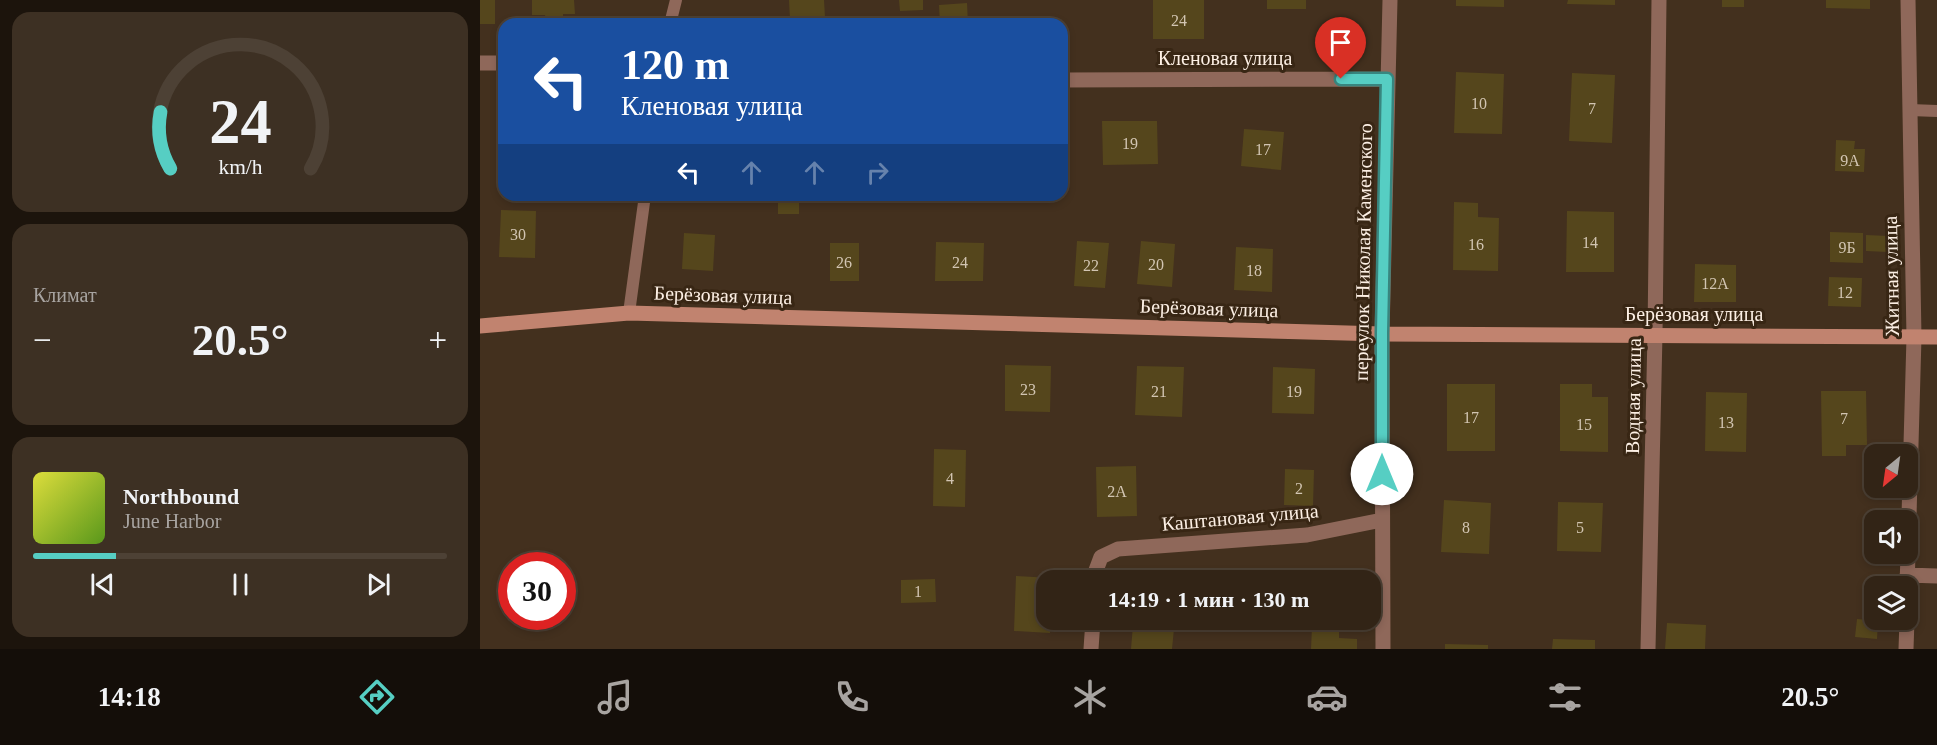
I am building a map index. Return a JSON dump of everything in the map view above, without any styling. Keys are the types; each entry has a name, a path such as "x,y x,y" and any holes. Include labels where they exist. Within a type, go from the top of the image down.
{"main road":[{"name":"Берёзовая улица","path":"480,326 630,314 1382,333 1937,337"}],"street":[{"name":"переулок Николая Каменского","path":"1383,649 1382,333 1390,0"},
{"name":"Водная улица","path":"1648,649 1659,0"},
{"name":"Житная улица","path":"1908,0 1914,337 1909,510"},
{"path":"480,63 498,63"},
{"name":"Кленовая улица","path":"1068,80 1387,79"},
{"name":"Каштановая улица","path":"1096,570 1101,557 1118,549 1307,535 1382,520"},
{"path":"1918,579 1937,576"},
{"path":"1091,649 1092,630"},
{"path":"1906,649 1907,630"}],"lane":[{"path":"672,18 676,0"},
{"path":"1910,110 1937,111"},
{"path":"630,314 644,201"}],"building":[{"path":"480,0 495,0 495,24 480,24"},
{"path":"532,0 574,0 575,14 563,14 563,18 532,15"},
{"path":"789,0 824,0 825,17 790,18"},
{"path":"899,0 923,0 923,10 900,11"},
{"path":"1153,0 1204,0 1204,39 1153,39"},
{"path":"1267,0 1306,0 1306,9 1267,9"},
{"path":"1456,0 1504,0 1504,7 1456,6"},
{"path":"1568,0 1615,0 1615,5 1567,4"},
{"path":"1722,0 1744,0 1744,7 1722,7"},
{"path":"1826,0 1870,0 1870,9 1826,8"},
{"path":"967,3 968,18 940,18 939,5"},
{"path":"1456,72 1504,74 1502,134 1454,133"},
{"path":"1572,73 1615,75 1612,143 1569,141"},
{"path":"1102,121 1157,121 1158,164 1103,165"},
{"path":"1244,129 1284,132 1281,170 1241,166"},
{"path":"1836,140 1855,141 1854,149 1865,149 1864,172 1835,171"},
{"path":"778,201 799,201 799,214 778,214"},
{"path":"1454,202 1478,203 1478,217 1499,218 1498,271 1453,270"},
{"path":"501,210 536,211 535,258 499,257"},
{"path":"1567,211 1614,212 1614,272 1566,272"},
{"path":"1830,232 1863,233 1863,263 1830,262"},
{"path":"684,233 715,235 713,271 682,269"},
{"path":"1866,235 1888,236 1888,252 1866,251"},
{"path":"1077,241 1109,243 1105,288 1074,286"},
{"path":"1141,241 1175,244 1172,287 1137,284"},
{"path":"936,242 984,243 983,281 935,281"},
{"path":"830,243 859,243 859,281 830,281"},
{"path":"1236,247 1273,249 1272,292 1234,290"},
{"path":"1695,264 1736,265 1736,302 1694,302"},
{"path":"1829,277 1862,278 1861,307 1828,306"},
{"path":"1005,365 1051,366 1050,412 1005,411"},
{"path":"1137,366 1184,367 1182,417 1135,415"},
{"path":"1273,367 1315,369 1314,414 1272,413"},
{"path":"1447,384 1495,384 1495,451 1447,451"},
{"path":"1560,384 1592,384 1592,397 1608,397 1608,452 1560,451"},
{"path":"1821,391 1866,391 1867,444 1846,445 1846,456 1822,456"},
{"path":"1706,392 1747,393 1746,452 1705,451"},
{"path":"934,449 966,450 965,507 933,506"},
{"path":"1136,466 1137,516 1097,517 1096,467"},
{"path":"1285,469 1314,470 1313,506 1284,505"},
{"path":"1444,500 1491,503 1489,554 1441,552"},
{"path":"1558,502 1603,503 1601,552 1557,551"},
{"path":"1016,576 1036,577 1036,630 1050,630 1050,633 1014,631"},
{"path":"935,579 936,602 901,603 901,580"},
{"path":"1857,619 1864,620 1864,630 1878,630 1877,639 1855,637"},
{"path":"1667,623 1706,625 1705,649 1665,649"},
{"path":"1133,630 1174,630 1172,649 1131,649"},
{"path":"1312,630 1339,630 1339,638 1357,639 1357,649 1311,649"},
{"path":"1553,639 1595,640 1595,649 1552,649"},
{"path":"1445,644 1488,645 1488,649 1445,649"}],"route":[{"path":"1341,79 1387,79 1382,474"}]}
